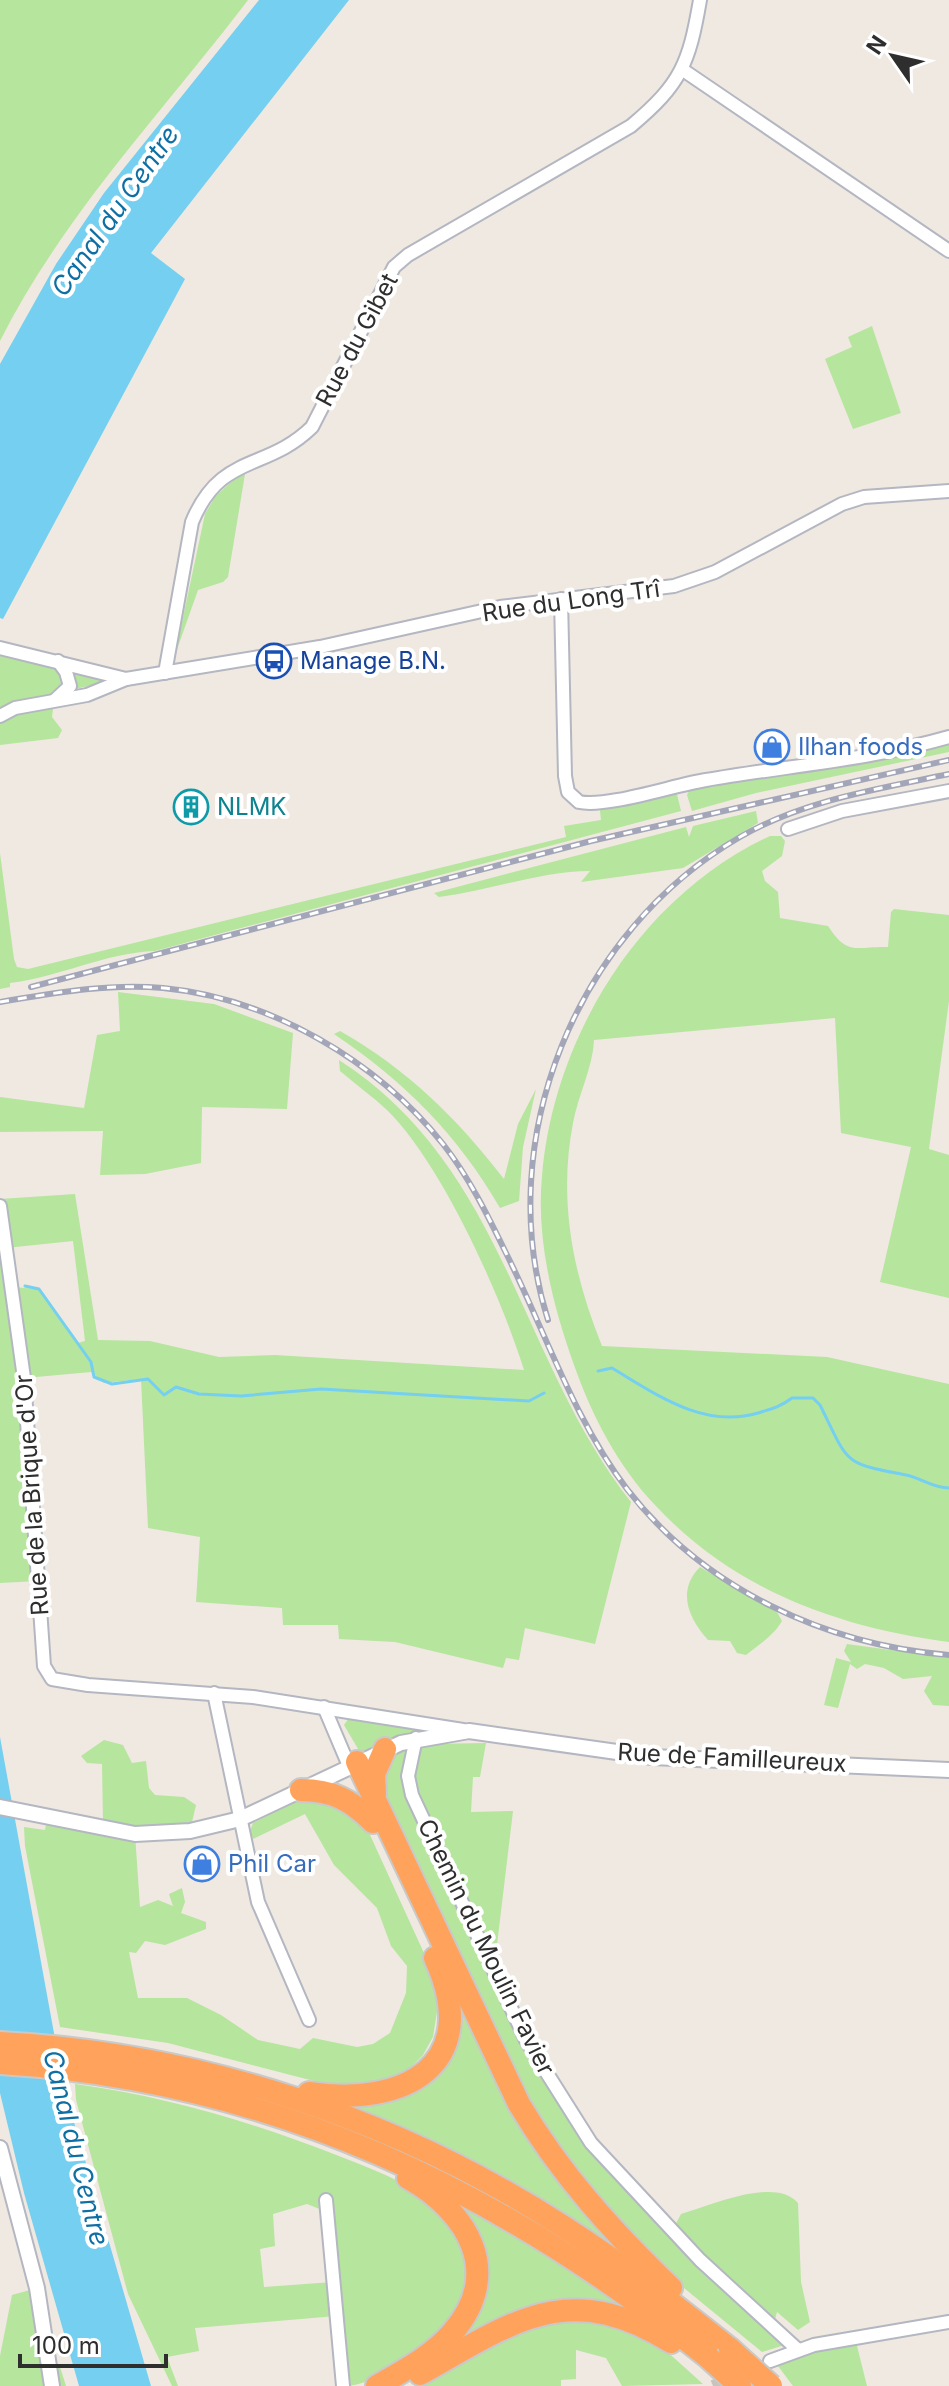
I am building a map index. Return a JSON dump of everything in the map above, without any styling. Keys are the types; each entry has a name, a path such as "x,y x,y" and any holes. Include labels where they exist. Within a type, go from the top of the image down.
{"highway":[{"path":"276,2093 360,2098 381,2095 421,2077 445,2044 449,2010 445,1980 375,1812 374,1774 385,1749"},
{"path":"353,1764 519,2104 542,2143 620,2239 717,2328 730,2349"},
{"path":"301,1790 327,1792 375,1812"},
{"path":"0,2043 110,2064 351,2141 420,2170 509,2217 594,2271 709,2358 740,2386"},
{"path":"0,2063 183,2068 276,2093 429,2152 521,2200 603,2253 730,2349 771,2386"},
{"path":"351,2141 374,2161 413,2181 446,2205 472,2242 478,2261 477,2287 462,2321 419,2361 377,2386"},
{"path":"399,2386 511,2324 555,2310 592,2309 611,2314 709,2358"}],"street":[{"name":"Rue du Gibet","path":"171,672 192,522 201,500 229,471 292,447 312,427 394,267 408,255 631,126 661,101 683,70 700,0"},
{"path":"683,70 949,251"},
{"name":"Rue du Long Trî","path":"126,679 320,647 500,607 674,586 715,572 842,504 864,497 949,491"},
{"path":"561,599 565,776 568,792 579,802 599,802 705,780 896,752 949,737"},
{"path":"1,648 126,679"},
{"path":"54,701 70,686 66,672 58,661"},
{"path":"0,716 15,708 87,695 126,679"},
{"path":"788,829 842,811 949,791"},
{"name":"Rue de la Brique d'Or","path":"0,1206 24,1378 44,1666 58,1682"},
{"name":"Rue de Familleureux","path":"58,1682 214,1693 661,1758 949,1770"},
{"path":"214,1693 264,1920 309,2020"},
{"path":"324,1707 353,1764"},
{"name":"Rue de Familleureux","path":"0,1807 135,1834 190,1831 240,1819 385,1749 416,1738 469,1731"},
{"name":"Chemin du Moulin Favier","path":"416,1738 408,1776 412,1795 538,2061 591,2143 636,2195 700,2260 797,2349"},
{"path":"0,2148 37,2288 52,2386"},
{"path":"326,2200 343,2386"},
{"path":"770,2361 797,2349 949,2322"}],"green space":[{"path":"0,0 248,0 84,207 26,294 0,341"},
{"path":"872,326 901,413 853,429 825,359 852,347 848,337"},
{"path":"246,468 228,577 223,582 198,590 175,655 205,514 215,497"},
{"path":"0,649 106,680 67,691 54,701 52,717 62,730 58,738 0,745"},
{"path":"949,737 949,752 756,793 692,811 687,795 691,787"},
{"path":"676,790 681,811 155,951 118,956 10,983 10,987 0,989 0,853 14,959 17,967 28,969 566,837 564,826 601,820 599,802"},
{"path":"756,811 758,823 683,868 581,882 590,871 571,872 439,897 434,893 686,827 689,837 693,826"},
{"path":"770,836 781,836 785,841 782,856 762,871 765,881 778,892 780,918 828,926 841,942 861,948 888,947 891,912 894,909 949,915 949,1001 929,1149 949,1155 949,1298 880,1282 911,1147 841,1133 835,1018 594,1040 575,1113 569,1152 568,1209 576,1264 602,1346 827,1357 949,1384 949,1642 867,1626 790,1600 753,1582 686,1535 642,1490 607,1440 581,1384 553,1296 544,1248 542,1176 550,1123 565,1072 585,1022 612,976 644,933 682,895 724,862"},
{"path":"118,992 214,1004 293,1033 287,1109 202,1107 201,1163 145,1174 100,1175 103,1131 0,1132 0,1097 84,1108 97,1035 120,1031"},
{"path":"340,1031 430,1096 468,1135 504,1179 518,1124 536,1089 523,1147 519,1201 500,1208 484,1181 428,1111 384,1071 334,1034"},
{"path":"339,1060 395,1104 439,1154 475,1209 593,1446 631,1502 595,1644 525,1628 519,1660 506,1658 503,1668 395,1642 339,1639 338,1625 283,1625 282,1608 196,1602 200,1537 148,1528 141,1379 104,1383 91,1372 25,1378 13,1391 13,1405 21,1414 38,1581 0,1583 0,1199 75,1194 98,1340 150,1341 219,1357 275,1355 524,1370 501,1306 468,1232 428,1163 387,1110 340,1071","holes":["73,1241 85,1341 78,1343 39,1289 12,1287 6,1248"]},
{"path":"700,1567 777,1612 782,1621 771,1635 746,1655 737,1653 730,1641 708,1640 695,1623 687,1595 688,1586"},
{"path":"847,1644 949,1658 949,1706 933,1705 924,1691 932,1676 903,1679 884,1668 865,1664 857,1669 850,1664 838,1708 824,1705 836,1658 851,1662 844,1651"},
{"path":"351,1715 415,1727 416,1731 361,1754 344,1725"},
{"path":"416,1738 429,1744 486,1743 480,1777 473,1777 471,1812 513,1811 494,1970 565,2104 672,2231 681,2214 742,2195 774,2192 788,2195 798,2203 801,2282 810,2322 798,2330 777,2312 773,2327 791,2343 762,2352 684,2288 584,2185 525,2097 384,1804 381,1768 401,1743 409,1750"},
{"path":"104,1740 123,1745 132,1763 146,1761 149,1788 155,1795 184,1797 196,1805 192,1822 125,1830 103,1822 102,1764 87,1763 81,1756"},
{"path":"319,1794 365,1824 434,1975 438,2005 433,2037 423,2055 409,2069 379,2085 337,2087 168,2043 60,2027 25,1846 24,1827 45,1830 47,1818 135,1834 140,1907 158,1900 173,1906 169,1894 182,1888 185,1902 181,1913 206,1922 206,1929 165,1945 145,1941 136,1953 129,1952 138,1998 187,1998 221,2015 258,2040 300,2049 313,2038 357,2047 373,2044 390,2033 406,1993 407,1966 391,1946 377,1908 334,1865 305,1814 253,1839 250,1831 253,1823 294,1802 303,1802 305,1797"},
{"path":"449,1980 515,2105 624,2254 579,2222 504,2177 341,2103 436,2068"},
{"path":"75,2084 178,2104 278,2134 404,2184 441,2214 463,2254 465,2284 454,2312 443,2328 412,2355 371,2380 346,2386 336,2316 195,2328 199,2351 167,2357 178,2386 172,2386 128,2294 76,2100","holes":["307,2204 327,2212 333,2282 264,2287 260,2249 275,2246 273,2214"]},
{"path":"421,2177 662,2329 571,2303 421,2367 485,2271"},
{"path":"37,2288 49,2357 60,2367 66,2386 0,2386 0,2356 12,2295"},
{"path":"571,2314 652,2338 703,2384 622,2386 606,2358 576,2350 576,2379 561,2380 561,2386 414,2386 509,2330"},
{"path":"856,2342 867,2386 793,2386 778,2366 806,2353"}],"water":[{"name":"Canal du Centre","path":"259,0 349,0 151,253 185,279 3,619 0,618 0,364 56,264 104,193"},
{"name":"Canal du Centre","path":"0,1737 64,2088 151,2386 79,2386 24,2193 0,2093"}],"waterway":[{"path":"25,1286 39,1289 91,1362 94,1377 112,1384 148,1379 164,1395 176,1387 199,1394 241,1396 321,1389 529,1401 544,1393"},
{"path":"598,1371 612,1368 682,1407 719,1417 758,1413 792,1398 813,1398 820,1405 843,1449 858,1463 949,1488"}],"tunnel":[{"path":"713,2386 734,2377"}],"railway":[{"path":"31,987 591,841 949,760"},
{"path":"548,1320 533,1251 531,1182 541,1113 562,1046 593,984 633,927 683,877 764,824 842,797 949,774"},
{"path":"0,1002 122,987 163,988 203,994 281,1020 354,1061 416,1114 461,1170 499,1239 591,1434 627,1489 658,1524 692,1556 730,1583 771,1606 858,1639 949,1655"}],"place":[{"name":"Manage B.N.","path":"274,661"},
{"name":"Ilhan foods","path":"772,747"},
{"name":"NLMK","path":"191,807"},
{"name":"Phil Car","path":"202,1864"}]}
